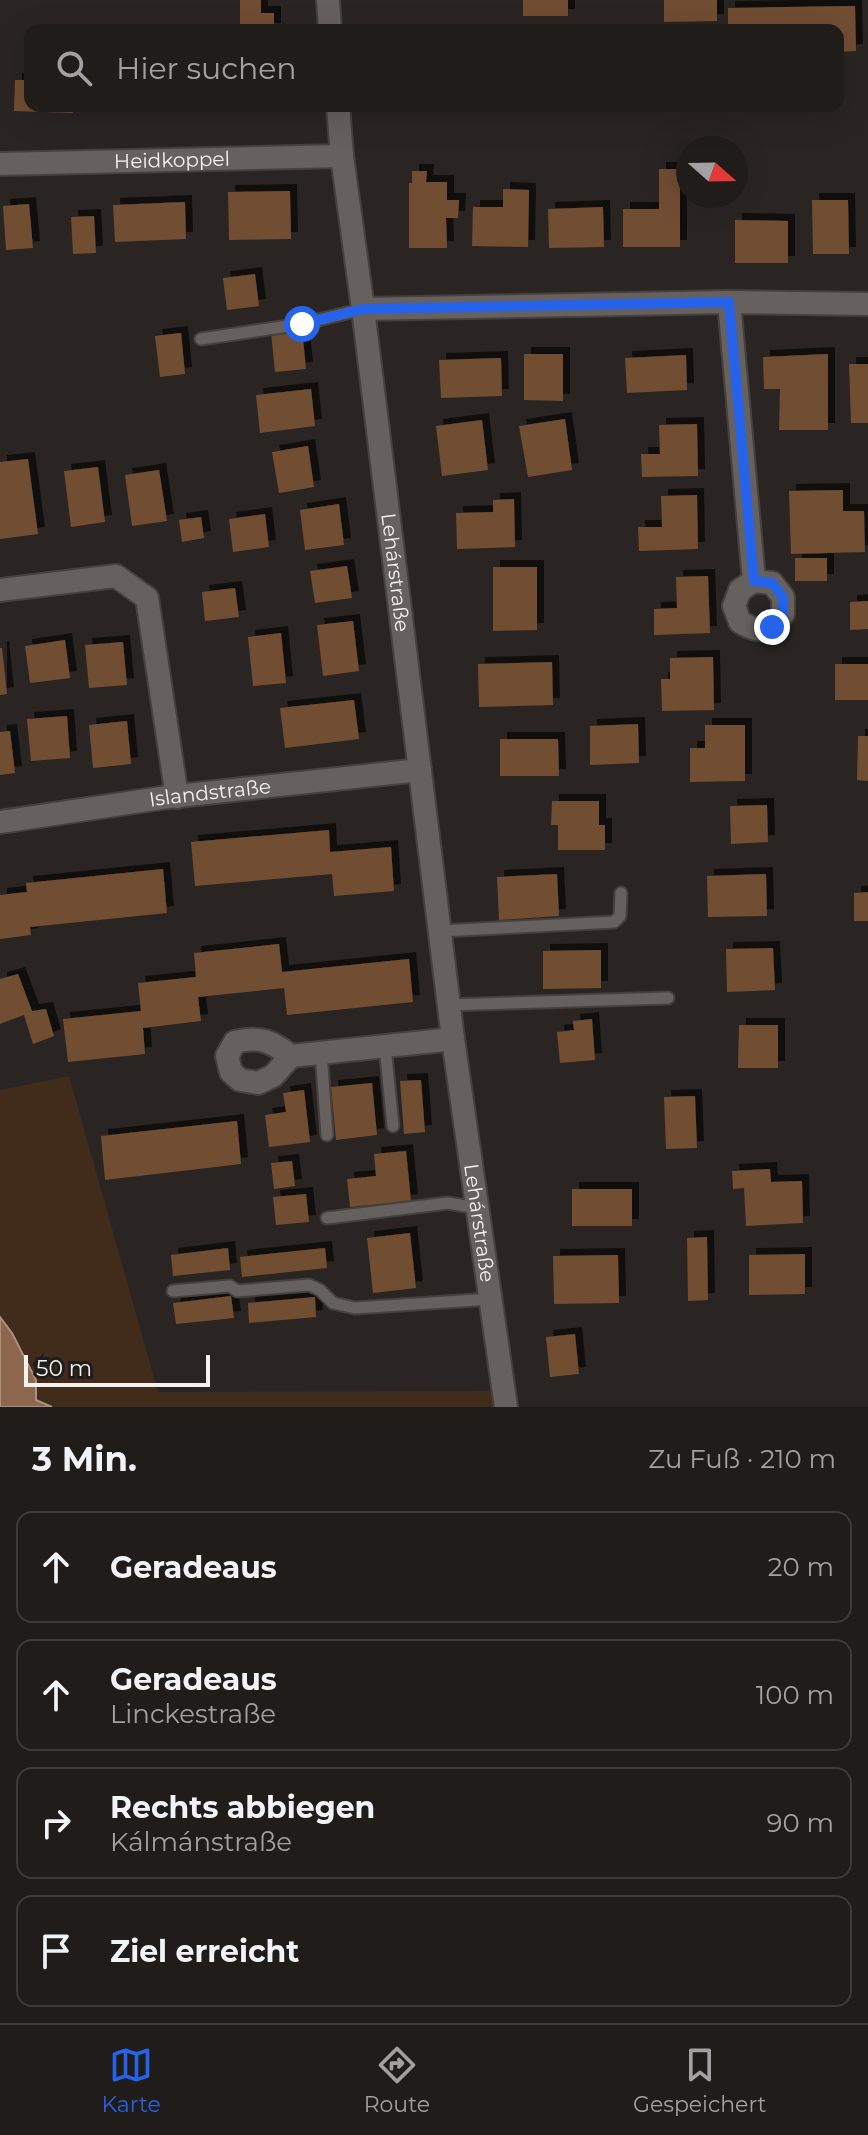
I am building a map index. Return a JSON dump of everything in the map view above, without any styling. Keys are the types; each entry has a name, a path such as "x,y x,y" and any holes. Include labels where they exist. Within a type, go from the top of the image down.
{"street":[{"path":"328,0 330,24"},
{"name":"Lehárstraße","path":"338,112 453,1039 506,1407"},
{"name":"Heidkoppel","path":"0,164 342,156"},
{"path":"363,309 729,302 868,304"},
{"path":"729,302 754,581"},
{"path":"0,590 116,576 147,598 177,797"},
{"name":"Islandstraße","path":"0,822 177,797 420,770"},
{"path":"291,1056 453,1039"}],"lane":[{"path":"201,339 302,324 363,309"},
{"path":"440,931 614,922 620,916 621,893"},
{"path":"449,1005 668,998"},
{"path":"385,1046 393,1126"},
{"path":"321,1052 327,1135"},
{"path":"327,1218 448,1203 478,1208"},
{"path":"173,1291 230,1286 237,1291 309,1285 320,1290 333,1303 355,1308 491,1299"}],"shaded area":[{"path":"69,1076 158,1392 504,1391 506,1407 52,1407 36,1400 36,1380 12,1333 0,1317 0,1090"},
{"path":"0,1317 12,1333 36,1380 36,1400 52,1407 0,1407"}],"building":[{"path":"240,0 261,0 261,13 274,13 274,24 240,24"},
{"path":"523,0 568,0 568,16 523,16"},
{"path":"664,0 717,0 717,21 664,22"},
{"path":"855,6 856,51 844,52 844,24 728,24 728,8"},
{"path":"15,80 24,80 24,111 14,111"},
{"path":"659,169 676,169 680,247 623,247 623,209 659,209"},
{"path":"412,171 427,171 426,182 447,182 447,200 459,200 458,218 446,218 447,248 409,248 409,183 412,183"},
{"path":"503,189 529,190 528,247 472,246 473,207 503,207"},
{"path":"290,191 291,239 229,240 228,192"},
{"path":"812,200 848,200 849,254 813,254"},
{"path":"185,202 186,239 115,242 113,205"},
{"path":"29,204 33,248 6,250 3,206"},
{"path":"603,207 604,247 549,248 548,209"},
{"path":"94,216 96,253 73,254 71,217"},
{"path":"735,220 788,221 788,263 735,263"},
{"path":"255,274 259,306 227,310 223,278"},
{"path":"302,329 306,369 275,372 271,332"},
{"path":"181,333 185,374 160,377 155,336"},
{"path":"524,354 563,354 563,401 524,400"},
{"path":"828,354 828,430 779,430 780,389 764,389 763,357"},
{"path":"686,355 687,390 627,393 625,358"},
{"path":"501,358 502,396 441,398 439,360"},
{"path":"849,364 868,364 868,423 851,423"},
{"path":"311,389 315,426 260,433 256,395"},
{"path":"565,419 572,470 528,477 519,426"},
{"path":"482,420 488,470 442,476 436,426"},
{"path":"697,424 698,476 642,477 641,454 660,454 659,425"},
{"path":"308,446 314,487 279,493 272,452"},
{"path":"28,459 38,534 0,539 0,462"},
{"path":"98,467 105,522 71,527 64,471"},
{"path":"159,470 167,521 132,526 125,475"},
{"path":"843,490 843,511 864,511 865,552 791,554 789,491"},
{"path":"697,495 698,549 639,551 638,527 662,527 661,496"},
{"path":"514,499 515,547 457,549 456,513 493,512 493,500"},
{"path":"339,504 344,545 305,550 300,510"},
{"path":"265,514 269,547 233,552 229,519"},
{"path":"201,517 204,538 182,542 179,520"},
{"path":"795,558 827,558 827,581 795,581"},
{"path":"347,566 352,598 315,603 310,571"},
{"path":"493,567 537,567 537,630 493,631"},
{"path":"708,576 710,633 654,635 654,609 677,608 676,577"},
{"path":"235,588 239,617 205,621 202,592"},
{"path":"868,601 868,629 850,630 850,602"},
{"path":"353,621 359,671 323,676 317,625"},
{"path":"281,633 286,683 253,686 248,637"},
{"path":"65,640 70,678 30,683 25,646"},
{"path":"123,642 127,685 89,688 85,645"},
{"path":"0,648 7,694 0,695"},
{"path":"713,657 714,710 662,711 661,679 670,679 670,658"},
{"path":"552,662 553,705 479,707 478,664"},
{"path":"835,664 868,664 868,700 835,700"},
{"path":"354,700 359,739 285,748 280,708"},
{"path":"67,716 70,758 31,761 27,719"},
{"path":"127,721 131,764 93,768 89,725"},
{"path":"638,724 639,763 590,765 590,726"},
{"path":"705,725 745,725 745,781 690,782 690,748 705,748"},
{"path":"10,731 15,773 0,775 0,732"},
{"path":"858,736 868,736 868,781 857,780"},
{"path":"500,739 558,739 559,776 500,776"},
{"path":"552,801 599,801 599,825 605,825 605,850 558,850 558,825 551,825"},
{"path":"767,805 768,842 731,844 730,806"},
{"path":"329,830 330,852 391,847 394,891 334,896 332,874 195,886 191,842"},
{"path":"163,869 167,913 30,927 31,935 0,939 0,895 27,892 26,883"},
{"path":"557,874 559,916 499,920 497,877"},
{"path":"766,874 767,916 708,917 707,876"},
{"path":"868,892 868,921 854,921 854,893"},
{"path":"279,944 282,972 409,959 413,1002 287,1015 284,988 198,997 201,1021 143,1028 145,1054 68,1062 63,1019 141,1011 138,983 196,977 194,953"},
{"path":"773,948 775,990 727,992 726,949"},
{"path":"601,950 601,988 543,989 543,951"},
{"path":"18,974 32,1011 46,1009 54,1036 33,1044 24,1015 0,1024 0,979"},
{"path":"592,1019 595,1060 560,1063 557,1032 574,1030 573,1021"},
{"path":"739,1025 778,1025 778,1068 738,1068"},
{"path":"421,1080 425,1132 404,1134 400,1081"},
{"path":"372,1083 377,1135 336,1140 331,1087"},
{"path":"304,1090 310,1142 269,1147 265,1115 286,1112 283,1093"},
{"path":"695,1096 697,1148 666,1149 664,1097"},
{"path":"237,1121 241,1164 105,1180 101,1136"},
{"path":"406,1151 411,1201 350,1207 347,1179 376,1176 374,1154"},
{"path":"292,1161 295,1186 274,1189 271,1163"},
{"path":"770,1169 771,1182 802,1181 803,1223 746,1226 744,1188 733,1189 732,1171"},
{"path":"572,1189 632,1189 632,1226 572,1226"},
{"path":"306,1194 309,1222 276,1225 273,1197"},
{"path":"410,1233 416,1288 373,1293 367,1238"},
{"path":"707,1237 708,1300 688,1301 687,1238"},
{"path":"228,1248 230,1270 173,1276 171,1255"},
{"path":"325,1248 327,1268 242,1277 240,1257"},
{"path":"805,1254 805,1294 749,1295 749,1255"},
{"path":"618,1255 619,1303 554,1304 553,1256"},
{"path":"231,1296 234,1318 176,1324 173,1303"},
{"path":"315,1297 316,1317 249,1323 248,1303"},
{"path":"575,1334 579,1374 550,1377 546,1337"}],"route":[{"path":"302,324 363,309 729,302 754,581 772,583 783,597 783,614 772,627"}]}
